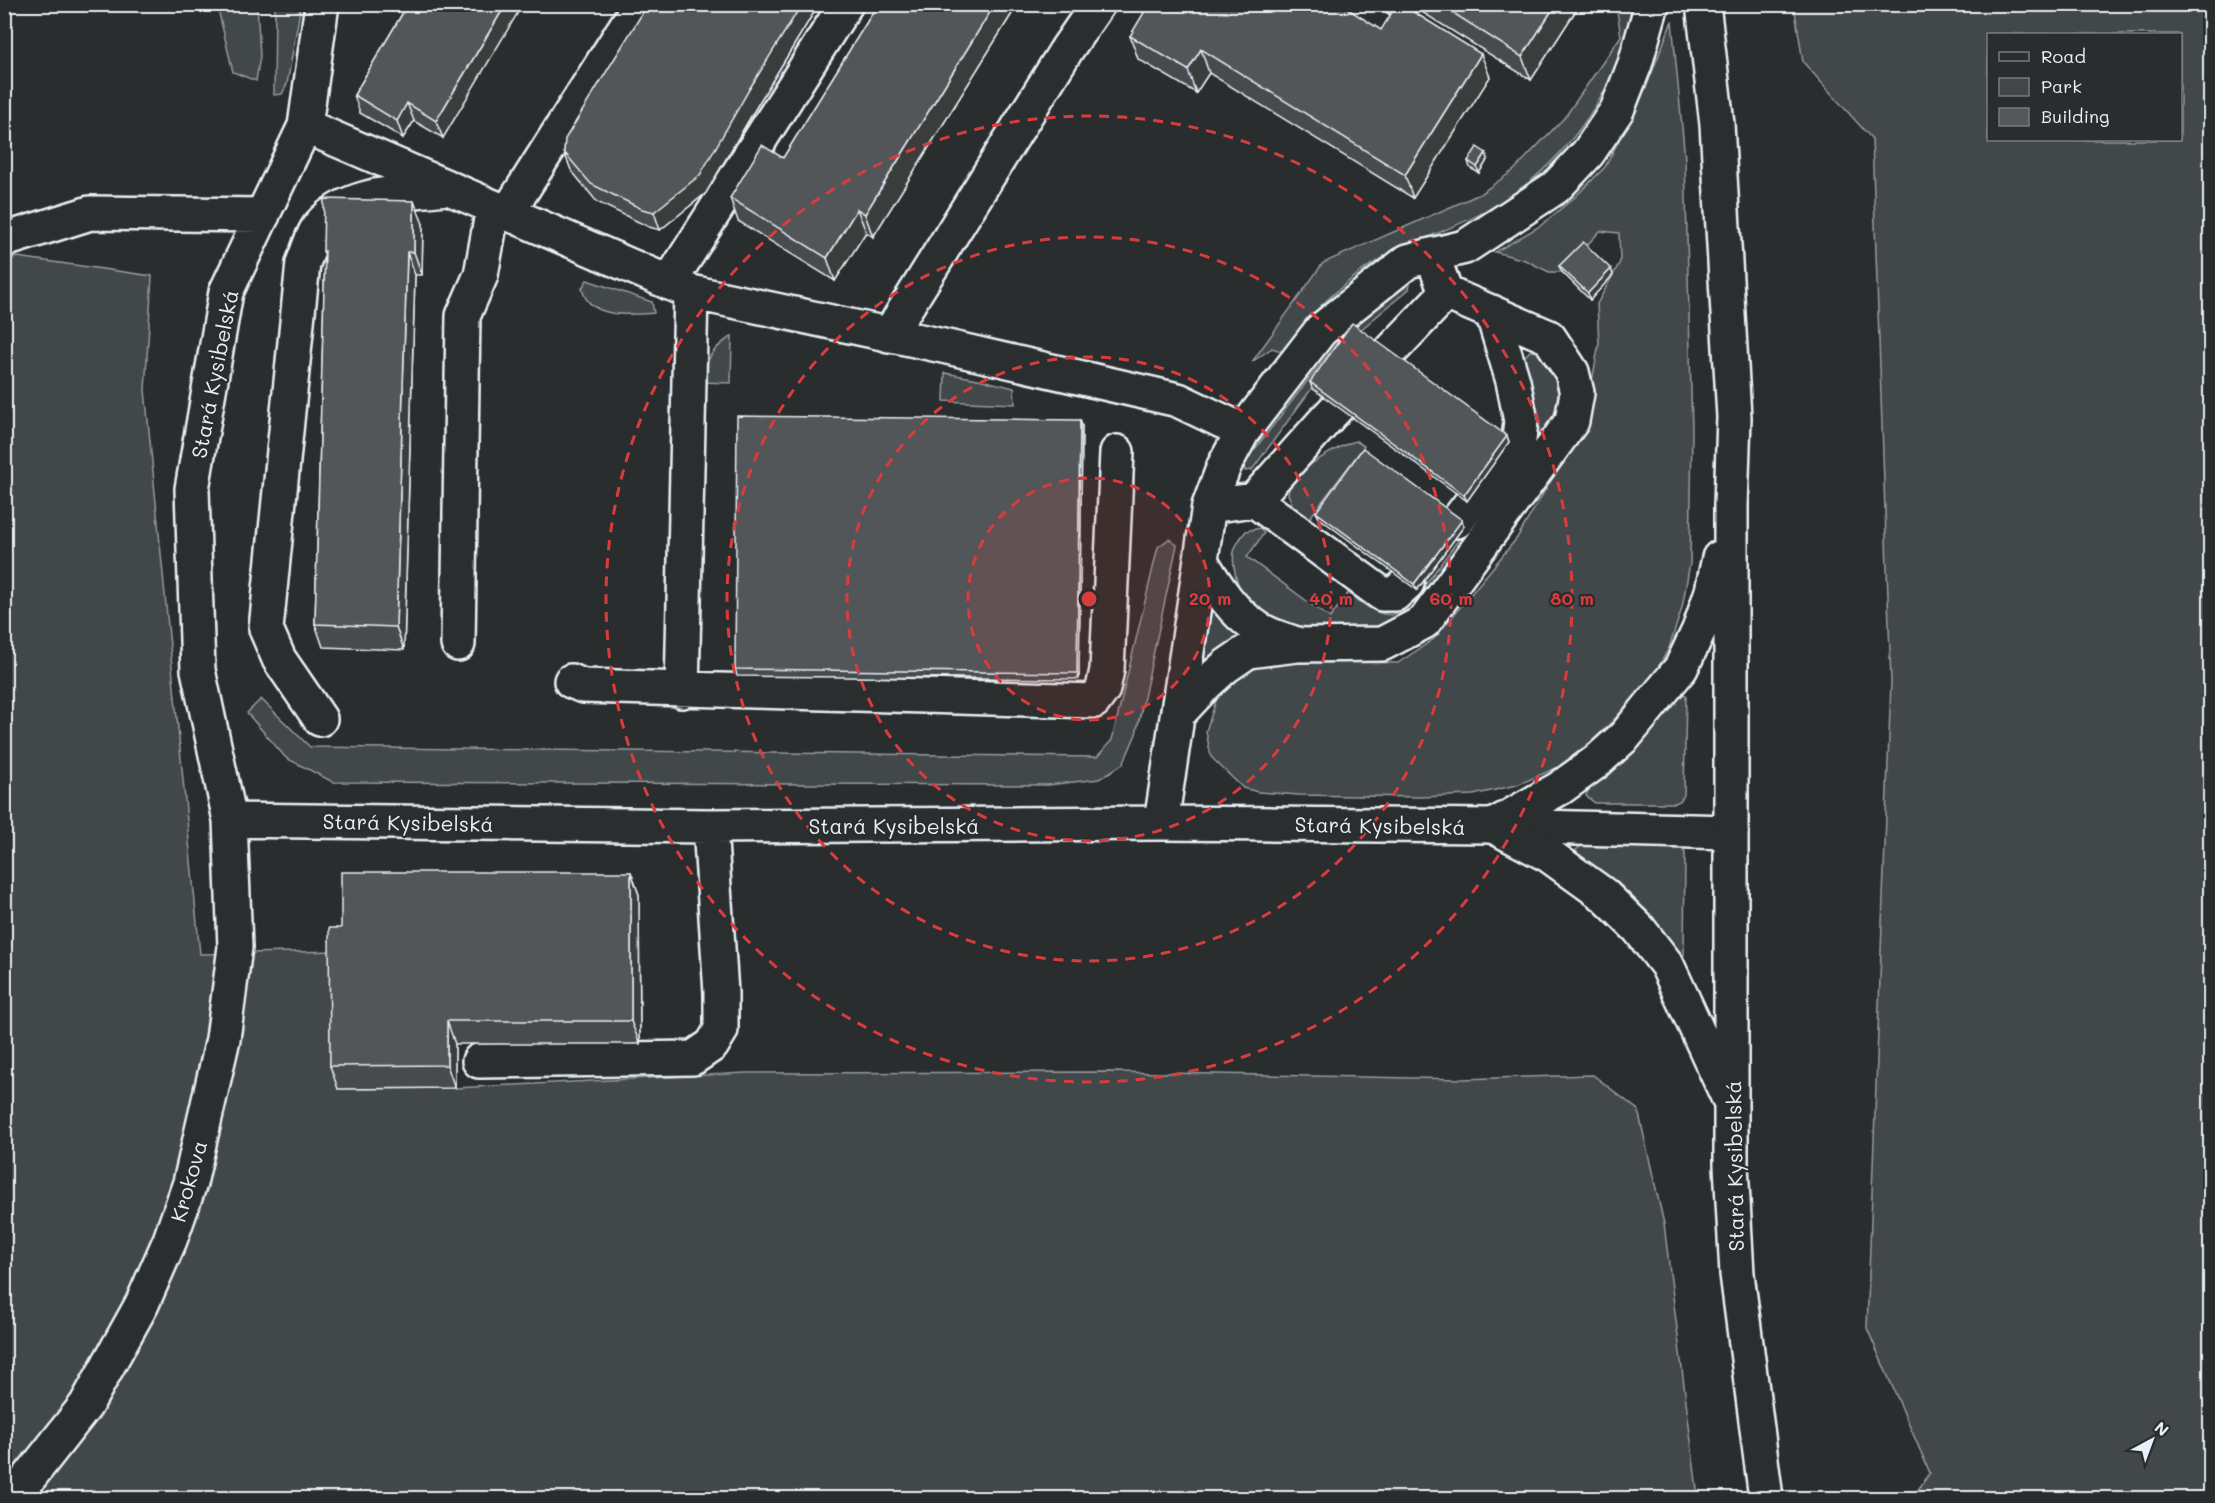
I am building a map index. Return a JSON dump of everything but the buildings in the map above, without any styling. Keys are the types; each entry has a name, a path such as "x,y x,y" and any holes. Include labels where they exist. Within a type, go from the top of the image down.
{"street":[{"name":"Stará Kysibelská","path":"322,4 305,126 226,292 192,489 198,670 230,820 710,826 1161,823 1494,826 1731,832 1731,1165 1737,1274 1766,1498"},
{"path":"458,644 463,316 481,275 500,211 640,4"},
{"path":"682,691 680,287 846,4"},
{"path":"889,335 1067,49 1098,4"},
{"path":"1342,4 1386,33"},
{"path":"1161,823 1209,506 1224,466 1243,431 1321,330 1408,261 1465,247 1556,187 1588,153 1617,110 1635,64 1652,4"},
{"path":"1703,4 1717,124 1734,406 1731,506 1731,832"},
{"path":"305,126 680,287 1178,400 1243,431"},
{"path":"320,719 279,659 266,629 303,263 318,226 339,209 362,199 447,188"},
{"path":"4,240 90,213 263,215"},
{"path":"1178,714 1226,666 1248,651 1297,645 1382,644 1424,622 1572,421 1577,393 1572,372 1549,337 1446,293 1432,255"},
{"path":"1254,501 1329,416 1446,293"},
{"path":"1457,521 1519,440 1521,421 1513,381 1492,312"},
{"path":"571,681 583,686 682,691 1094,701 1103,688 1107,670 1117,452"},
{"path":"1209,506 1254,501 1382,594 1395,594 1407,583"},
{"path":"1494,826 1560,788 1596,762 1625,736 1681,668 1699,630 1712,591 1731,506"},
{"path":"1201,561 1221,592 1240,614 1257,628 1297,645"},
{"name":"Krokova","path":"13,1498 86,1405 110,1364 142,1304 170,1240 190,1183 223,1039 234,947 230,820"},
{"path":"479,1061 693,1058 712,1045 721,1030 721,993 710,826"},
{"path":"1494,826 1550,856 1604,895 1639,929 1667,965 1732,1106"}],"green space":[{"path":"217,5 257,5 260,56 256,81 233,72"},
{"path":"275,5 301,5 287,84 282,94 274,95"},
{"path":"1616,5 1637,5 1614,69 1588,117 1550,163 1502,202 1470,219 1402,248 1367,268 1316,311 1287,353 1272,348 1252,362 1323,263 1480,194 1514,170 1565,117 1621,36"},
{"path":"1794,5 2210,5 2210,1498 1912,1498 1930,1473 1867,1328 1891,682 1872,139 1803,62"},
{"path":"1672,21 1685,159 1692,430 1690,563 1682,608 1669,648 1649,683 1596,738 1558,767 1517,785 1473,795 1420,797 1299,795 1258,792 1243,788 1211,757 1206,731 1219,692 1240,669 1276,660 1398,663 1434,639 1517,538 1570,448 1591,387 1599,343 1597,304 1620,262 1619,233 1600,231 1562,272 1549,272 1525,260 1495,252 1540,226 1575,197 1605,167 1646,88"},
{"path":"17,257 152,276 145,390 200,954 338,951 338,1089 455,1088 746,1073 1112,1072 1462,1079 1593,1075 1638,1110 1664,1224 1698,1498 5,1498 4,261"},
{"path":"587,280 652,302 654,313 622,314 601,310 586,298 582,288"},
{"path":"1403,283 1410,283 1409,289 1358,332 1312,388 1252,470 1245,471 1244,463 1346,331"},
{"path":"732,336 731,383 701,382 711,355 719,345"},
{"path":"1530,351 1542,352 1556,379 1558,393 1552,421 1409,613 1375,628 1347,630 1290,624 1259,613 1250,606 1243,597 1237,581 1233,563 1234,552 1246,531 1260,528 1264,533 1247,557 1330,618 1348,593 1365,606 1385,614 1399,613 1410,604 1521,455 1535,406 1524,357"},
{"path":"945,373 1014,388 1015,404 944,401"},
{"path":"1356,441 1364,446 1309,519 1293,506 1288,494 1292,481 1332,451"},
{"path":"1169,539 1177,545 1136,734 1123,764 1099,779 1048,785 333,782 286,758 247,713 261,699 310,747 1097,757 1112,740 1158,547"},
{"path":"1216,608 1245,636 1214,659 1207,660 1202,654 1211,614"},
{"path":"1681,694 1686,695 1684,795 1680,801 1675,803 1595,803 1586,796 1588,790 1638,747"},
{"path":"1582,845 1673,845 1681,848 1685,853 1684,955 1679,954 1642,907 1575,851"}]}
